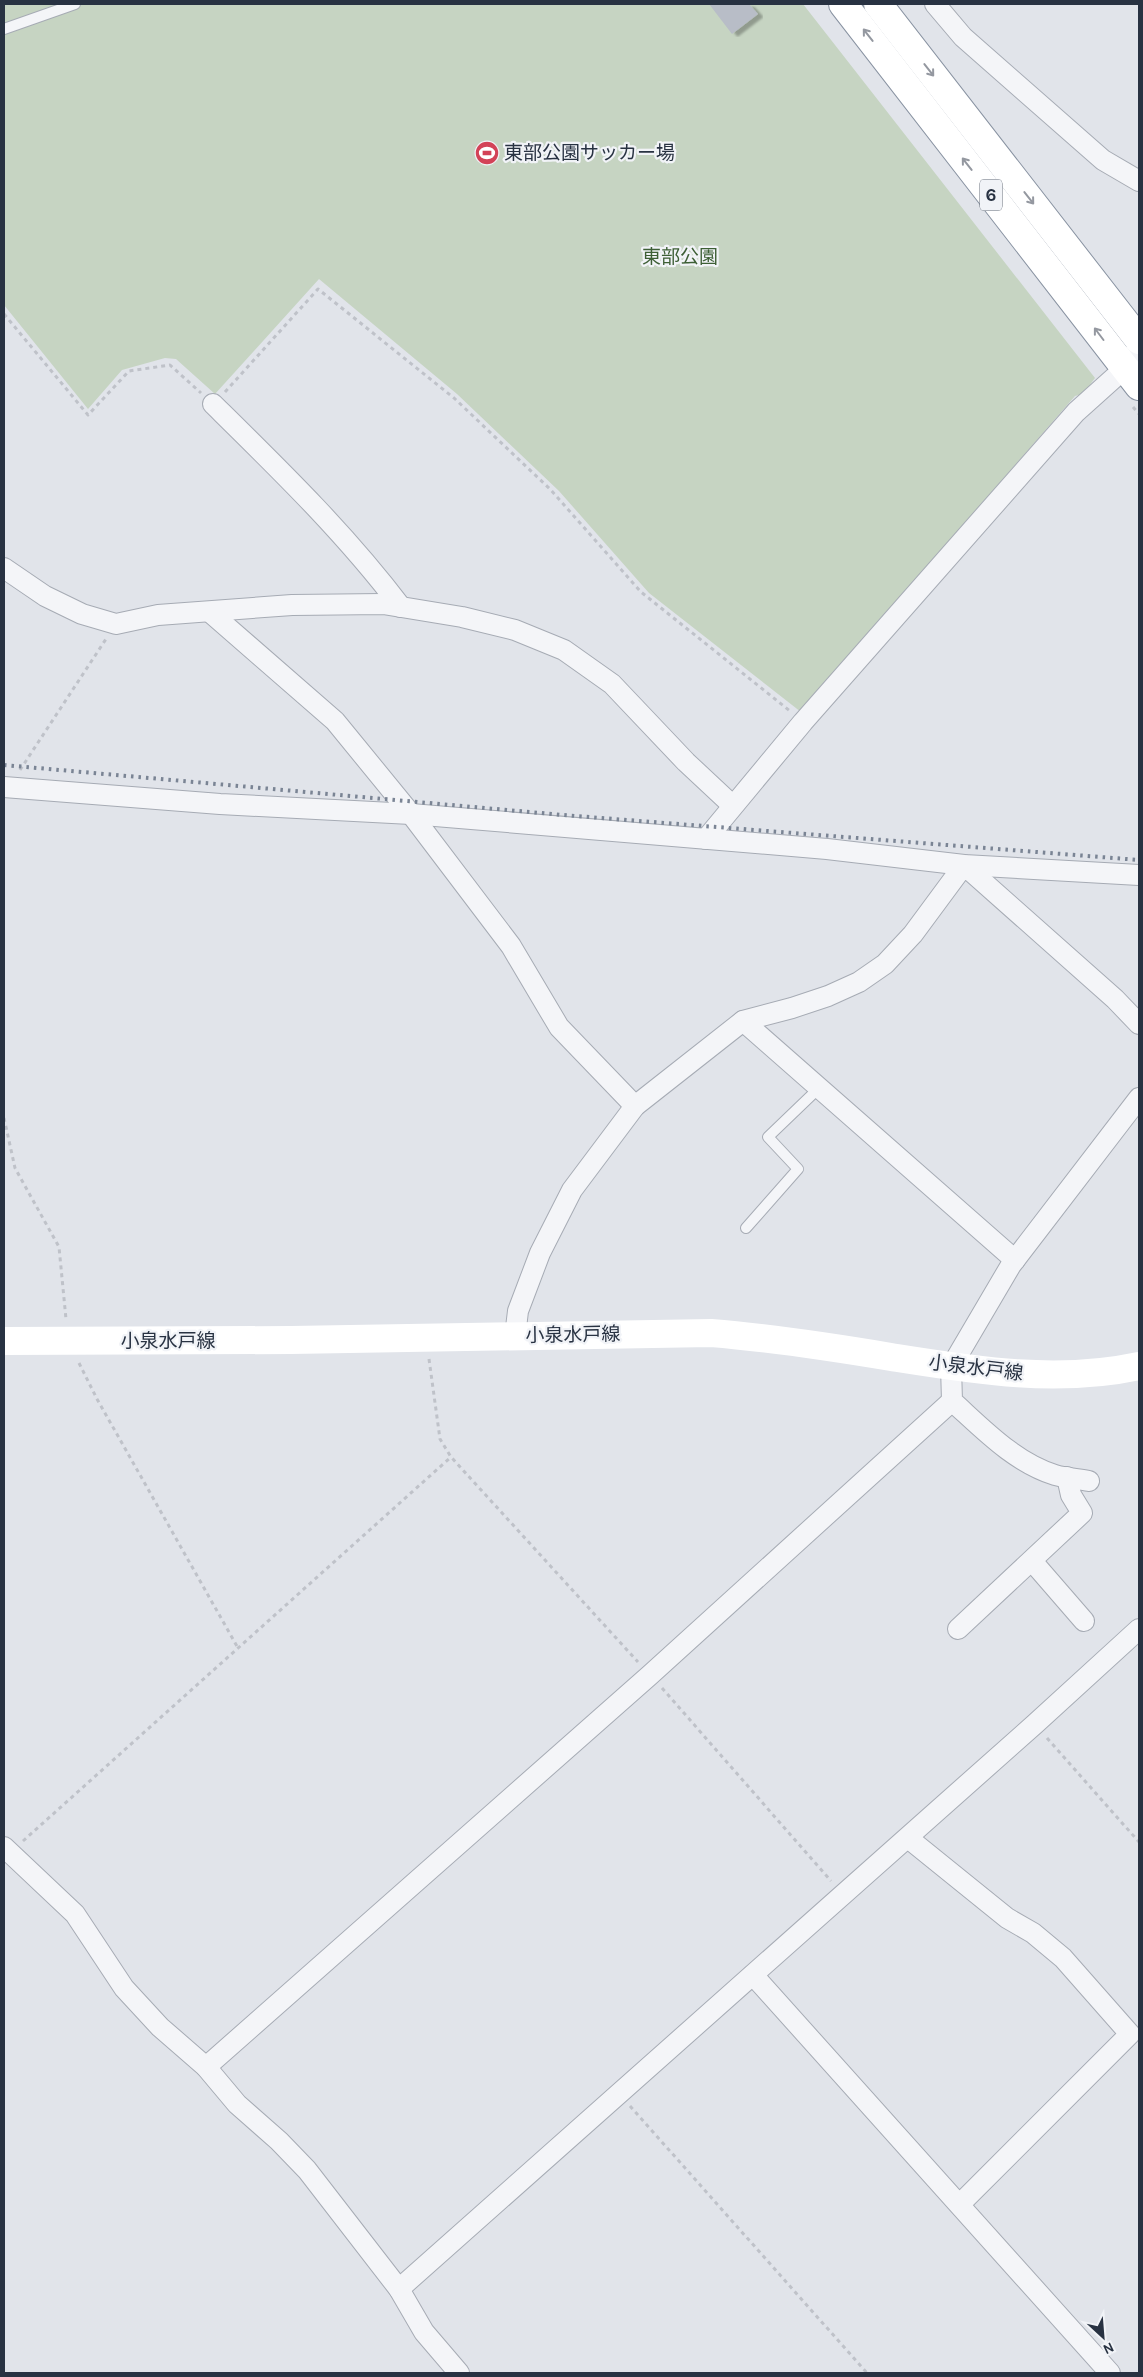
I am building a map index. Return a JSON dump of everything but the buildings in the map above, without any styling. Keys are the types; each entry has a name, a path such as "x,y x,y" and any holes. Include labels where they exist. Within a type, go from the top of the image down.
{"main road":[{"name":"6","path":"844,4 1132,377"},
{"name":"6","path":"878,4 1139,340"},
{"name":"小泉水戸線","path":"4,1341 711,1333 769,1337 1003,1374 1050,1375 1095,1373 1139,1366"}],"street":[{"path":"935,4 963,36 1096,153 1139,181"},
{"path":"706,839 732,805 803,722 1076,412 1132,377 1139,346"},
{"path":"213,404 308,500 370,567 400,607"},
{"path":"4,568 45,596 74,610 116,624 158,615 292,605 383,604 462,617 515,630 564,650 612,684 686,762 732,805"},
{"path":"211,612 335,721 411,814 511,946 559,1027 635,1106"},
{"path":"6,787 220,804 411,814 706,839 964,865 1139,875"},
{"path":"515,1336 518,1312 540,1253 568,1198 635,1106 743,1021 828,996 859,982 885,964 913,934 964,865"},
{"path":"964,865 1115,999 1139,1024"},
{"path":"743,1021 1015,1260"},
{"path":"1089,1480 1055,1475 1024,1461 998,1442 952,1401 951,1367 1015,1260 1139,1098"},
{"path":"206,2067 650,1675 952,1401"},
{"path":"958,1629 1032,1562 1082,1513 1071,1495 1067,1477"},
{"path":"1032,1562 1084,1621"},
{"path":"399,2289 1036,1724 1139,1629"},
{"path":"908,1838 1007,1918 1033,1934 1063,1958 1130,2034 960,2204"},
{"path":"7,1850 76,1914 124,1988 160,2027 206,2067 237,2104 279,2141 307,2170 399,2289 424,2332 459,2373"},
{"path":"753,1975 1110,2373"}],"lane":[{"path":"4,29 76,4"},
{"path":"746,1228 798,1169 768,1137 819,1088"}],"path":[{"path":"4,314 88,415 129,371 170,365 213,404 318,289 454,398 550,489 641,592 803,722"},
{"path":"6,787 116,624"},
{"path":"4,1118 16,1168 59,1247 68,1341 97,1399 238,1648"},
{"path":"7,1850 238,1648 451,1457 440,1439 426,1337"},
{"path":"1036,1724 1139,1842"},
{"path":"619,2094 866,2373"}],"green space":[{"name":"東部公園","path":"4,4 803,4 1095,378 1083,394 1075,396 801,712 649,593 559,491 457,394 319,279 215,394 176,359 165,358 122,370 88,409 4,305"}],"railway":[{"path":"4,765 563,815 1139,860"}],"place":[{"name":"東部公園サッカー場","path":"487,153"}]}
